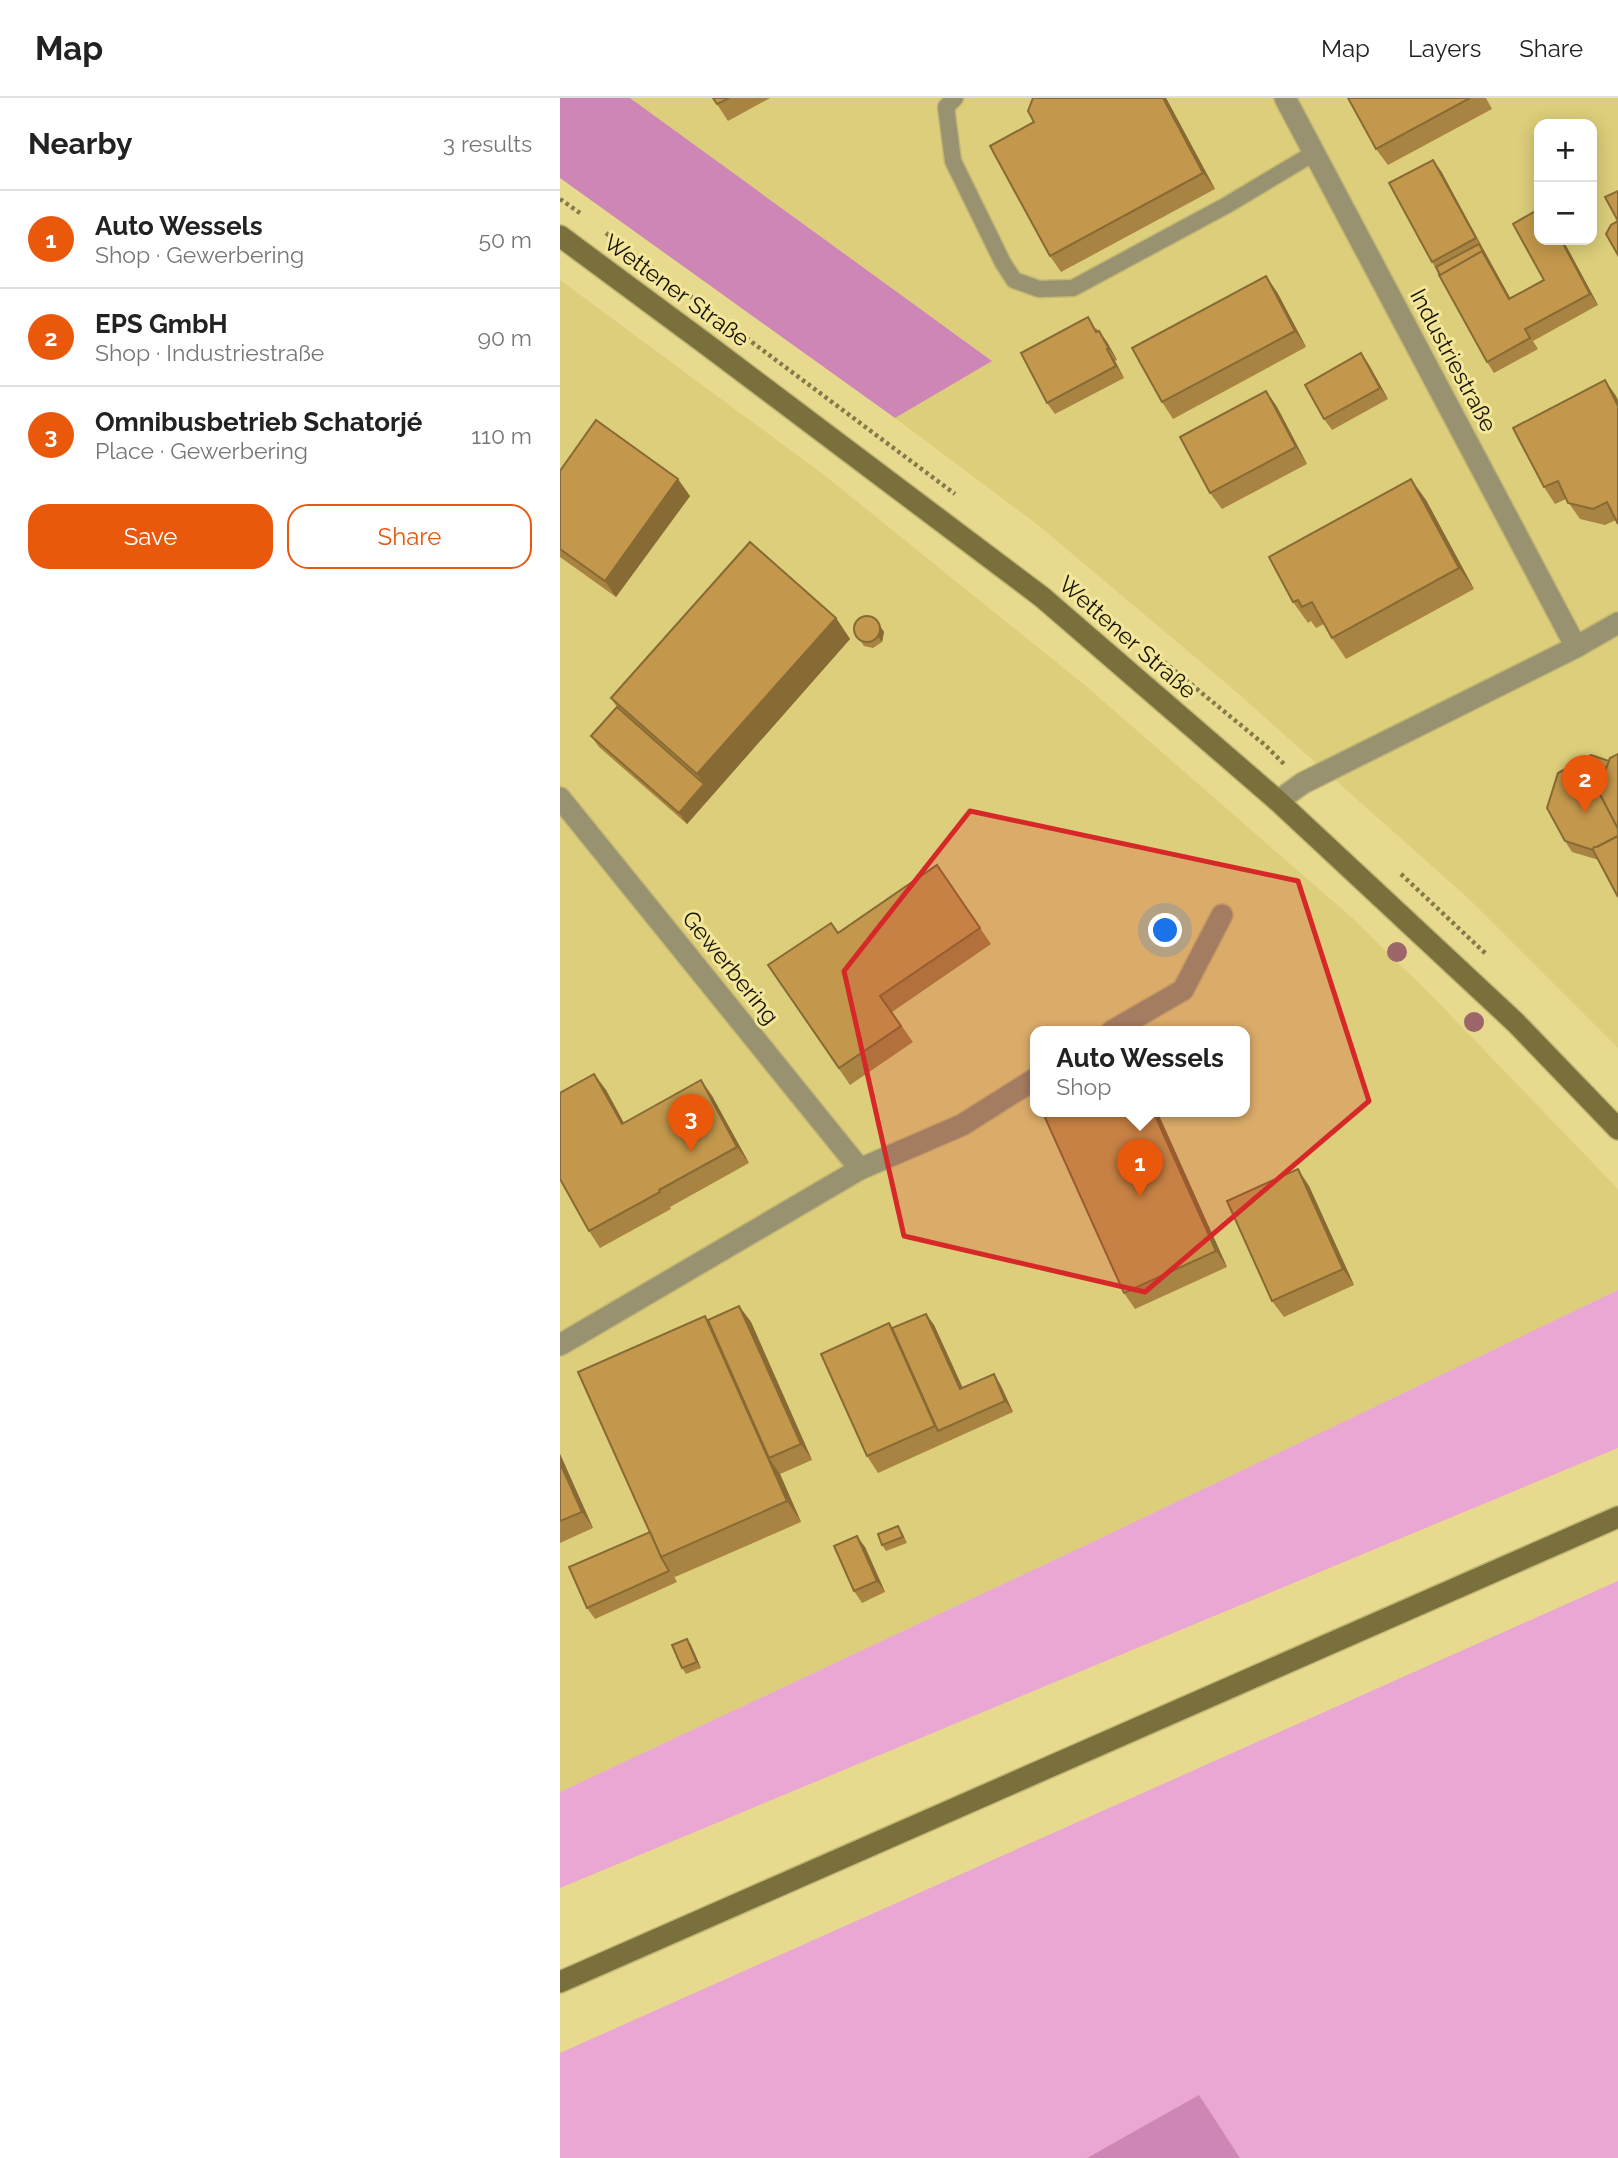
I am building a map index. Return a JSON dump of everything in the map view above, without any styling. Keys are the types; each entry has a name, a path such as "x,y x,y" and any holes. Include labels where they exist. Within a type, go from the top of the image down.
{"street":[{"name":"Industriestraße","path":"1284,98 1576,647"},
{"name":"Wettener Straße","path":"560,236 1042,597 1278,801 1516,1023 1618,1129"},
{"path":"1278,801 1303,783 1576,647 1618,623"},
{"name":"Gewerbering","path":"560,798 860,1169"},
{"path":"1121,1026 1183,990 1222,915"},
{"path":"560,1345 860,1169 962,1125 1030,1082"},
{"path":"560,1982 1618,1517"}],"lane":[{"path":"955,98 946,107 953,161 1014,280 1039,289 1073,288 1227,205 1314,153"}],"highlighted area":[{"path":"970,811 1298,881 1369,1101 1145,1292 904,1236 844,971"}],"shaded area":[{"path":"560,98 630,98 992,361 895,418 560,178"},
{"path":"630,98 1618,98 1618,1048 1468,898 1233,689 1038,525 895,418 991,360"},
{"path":"560,280 824,475 1087,687 1351,917 1432,996 1618,1189 1618,1290 1099,1539 560,1792"},
{"path":"1618,1290 1618,1448 560,1888 560,1792 1099,1539"},
{"path":"1618,1581 1618,2158 1240,2158 1199,2096 1087,2158 560,2158 560,2053"},
{"path":"1199,2095 1240,2158 1087,2158"}],"building":[{"path":"713,98 729,98 717,104"},
{"path":"1033,98 1163,98 1203,173 1050,256 990,146 1034,122 1028,111"},
{"path":"1348,98 1470,98 1376,149"},
{"path":"1433,160 1476,238 1432,262 1389,183"},
{"path":"1618,191 1618,221 1605,197"},
{"path":"1534,212 1534,245 1564,245 1590,294 1525,329 1530,338 1487,362 1439,275 1482,251 1509,299 1544,280 1513,224"},
{"path":"1618,221 1618,255 1606,234 1611,225"},
{"path":"1479,244 1486,257 1482,251 1440,275 1436,267"},
{"path":"1266,276 1295,331 1162,402 1132,348"},
{"path":"1088,317 1096,332 1099,331 1116,366 1047,403 1021,353"},
{"path":"1361,353 1380,388 1324,419 1305,385"},
{"path":"1605,380 1618,406 1618,524 1607,502 1593,509 1568,503 1558,481 1544,487 1513,428"},
{"path":"1266,391 1296,447 1210,493 1180,437"},
{"path":"596,420 678,479 605,581 560,549 560,471"},
{"path":"1411,479 1459,568 1332,638 1312,602 1302,607 1298,600 1293,602 1269,557"},
{"path":"750,542 836,618 697,774 611,698"},
{"path":"867,616 876,620 880,629 876,638 867,642 858,638 854,629 858,620"},
{"path":"617,707 704,784 679,813 591,736"},
{"path":"1618,754 1618,829 1597,789 1610,758"},
{"path":"1591,755 1609,761 1597,789 1618,829 1618,836 1594,847 1593,850 1565,841 1547,808 1558,773"},
{"path":"1618,836 1618,897 1593,850 1594,847"},
{"path":"937,865 980,928 880,996 901,1026 839,1068 768,965 831,923 838,933"},
{"path":"594,1074 622,1124 701,1080 737,1147 589,1231 560,1179 560,1093"},
{"path":"1045,1117 1156,1117 1216,1251 1124,1293"},
{"path":"1298,1169 1343,1269 1272,1301 1227,1201"},
{"path":"739,1306 801,1444 769,1458 708,1320"},
{"path":"926,1314 960,1389 994,1374 1005,1401 938,1431 892,1328"},
{"path":"705,1316 787,1501 661,1557 578,1372"},
{"path":"889,1323 935,1426 867,1456 821,1354"},
{"path":"560,1463 582,1512 560,1521"},
{"path":"898,1526 903,1537 882,1545 878,1534"},
{"path":"650,1532 669,1571 587,1608 569,1567"},
{"path":"857,1536 877,1581 854,1591 834,1546"},
{"path":"687,1639 697,1662 682,1668 672,1645"}],"place":[{"name":"EPS GmbH","path":"1585,813"},
{"name":"Omnibusbetrieb Schatorjé","path":"691,1152"},
{"name":"Auto Wessels","path":"1140,1197"}]}
